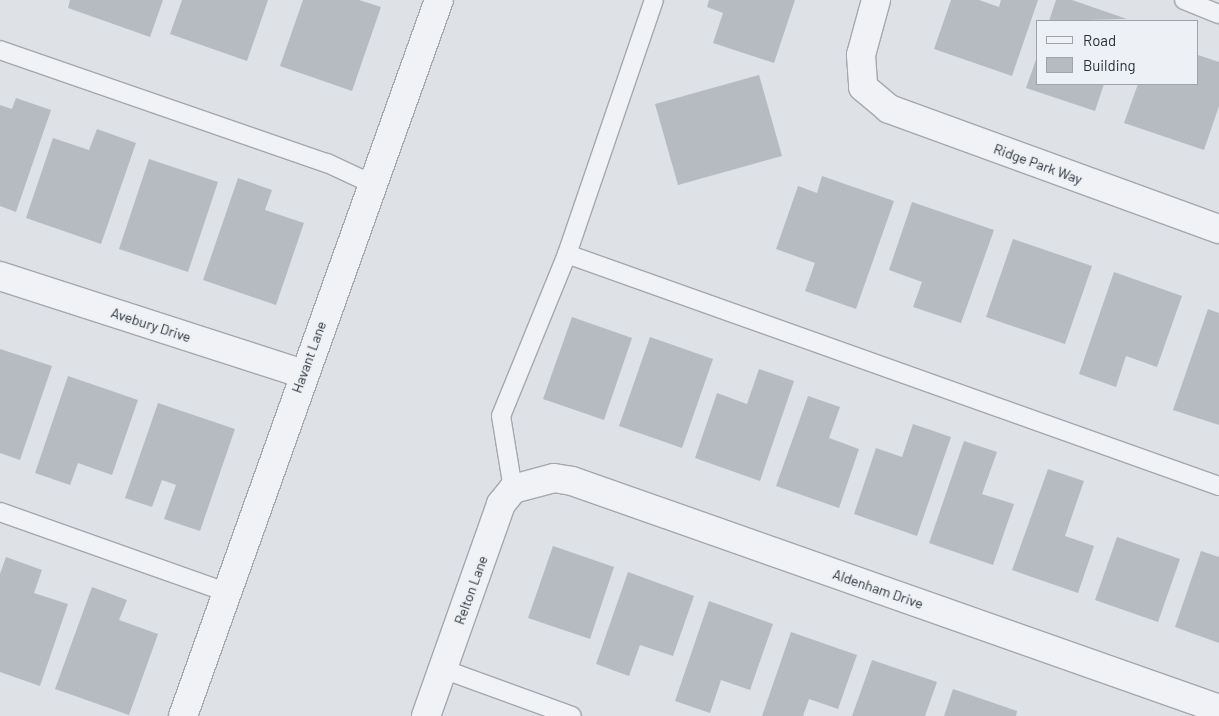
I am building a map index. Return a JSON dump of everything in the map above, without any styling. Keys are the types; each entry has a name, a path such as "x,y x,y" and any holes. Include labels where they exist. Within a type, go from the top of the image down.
{"street":[{"name":"Havant Lane","path":"183,716 303,374 439,0"},
{"name":"Ridge Park Way","path":"876,0 861,56 863,87 889,110 1218,227"},
{"name":"Avebury Drive","path":"0,276 303,374"},
{"name":"Aldenham Drive","path":"524,485 554,478 572,481 1219,709"},
{"name":"Relton Lane","path":"426,716 501,504 524,485"}],"lane":[{"path":"524,485 501,416 567,254 654,0"},
{"path":"1184,0 1219,14"},
{"path":"0,50 328,163 372,184"},
{"path":"567,254 1219,486"},
{"path":"0,512 226,592"},
{"path":"443,669 572,716"}],"building":[{"path":"70,0 163,0 150,37 68,8"},
{"path":"182,0 268,0 247,61 170,34"},
{"path":"303,0 359,0 381,7 352,91 280,66"},
{"path":"709,0 795,0 774,63 713,43 723,13 707,7"},
{"path":"951,0 979,0 999,7 1001,0 1038,0 1012,76 934,49"},
{"path":"1056,0 1072,0 1127,19 1088,20 1049,20"},
{"path":"1199,55 1219,62 1219,106 1204,150 1124,123 1138,85 1199,85"},
{"path":"1036,60 1036,85 1104,85 1095,111 1026,88"},
{"path":"759,75 782,156 678,185 655,104"},
{"path":"16,98 51,110 16,212 0,206 0,105 12,109"},
{"path":"97,129 136,143 101,244 26,218 53,138 89,150"},
{"path":"149,159 218,182 188,272 119,249"},
{"path":"822,176 894,201 856,309 805,291 815,263 776,249 798,186 817,193"},
{"path":"238,178 272,190 265,210 304,223 276,305 203,280"},
{"path":"912,202 994,230 961,323 913,307 922,282 889,270"},
{"path":"1013,239 1092,266 1065,344 986,317"},
{"path":"1114,272 1182,296 1157,367 1126,356 1116,387 1079,374"},
{"path":"1208,309 1219,313 1219,425 1173,410"},
{"path":"572,317 632,338 604,420 543,399"},
{"path":"650,337 713,359 682,448 619,426"},
{"path":"0,349 52,366 20,460 0,453"},
{"path":"759,369 794,381 760,481 695,458 717,393 747,404"},
{"path":"68,376 138,400 112,475 78,463 70,485 35,473"},
{"path":"808,396 840,407 829,438 859,449 839,508 776,486"},
{"path":"158,403 235,429 200,531 164,519 176,485 162,480 152,507 125,498"},
{"path":"913,424 951,437 917,536 854,514 876,448 902,457"},
{"path":"964,441 997,452 982,494 1014,504 993,565 929,543"},
{"path":"1048,469 1084,481 1065,536 1094,546 1078,593 1012,570"},
{"path":"1117,537 1180,559 1158,622 1095,600"},
{"path":"553,546 614,567 590,639 528,618"},
{"path":"1201,551 1219,557 1219,643 1175,627"},
{"path":"6,557 42,570 34,593 68,604 40,686 0,672 0,574"},
{"path":"628,572 694,596 673,656 640,645 629,676 596,664"},
{"path":"92,587 127,600 119,620 158,634 129,715 55,689"},
{"path":"709,601 773,624 750,690 721,680 710,713 675,701"},
{"path":"791,632 857,655 838,709 809,699 803,716 762,716"},
{"path":"872,660 937,682 925,716 852,716"},
{"path":"953,689 1017,711 1016,716 944,716"}]}
